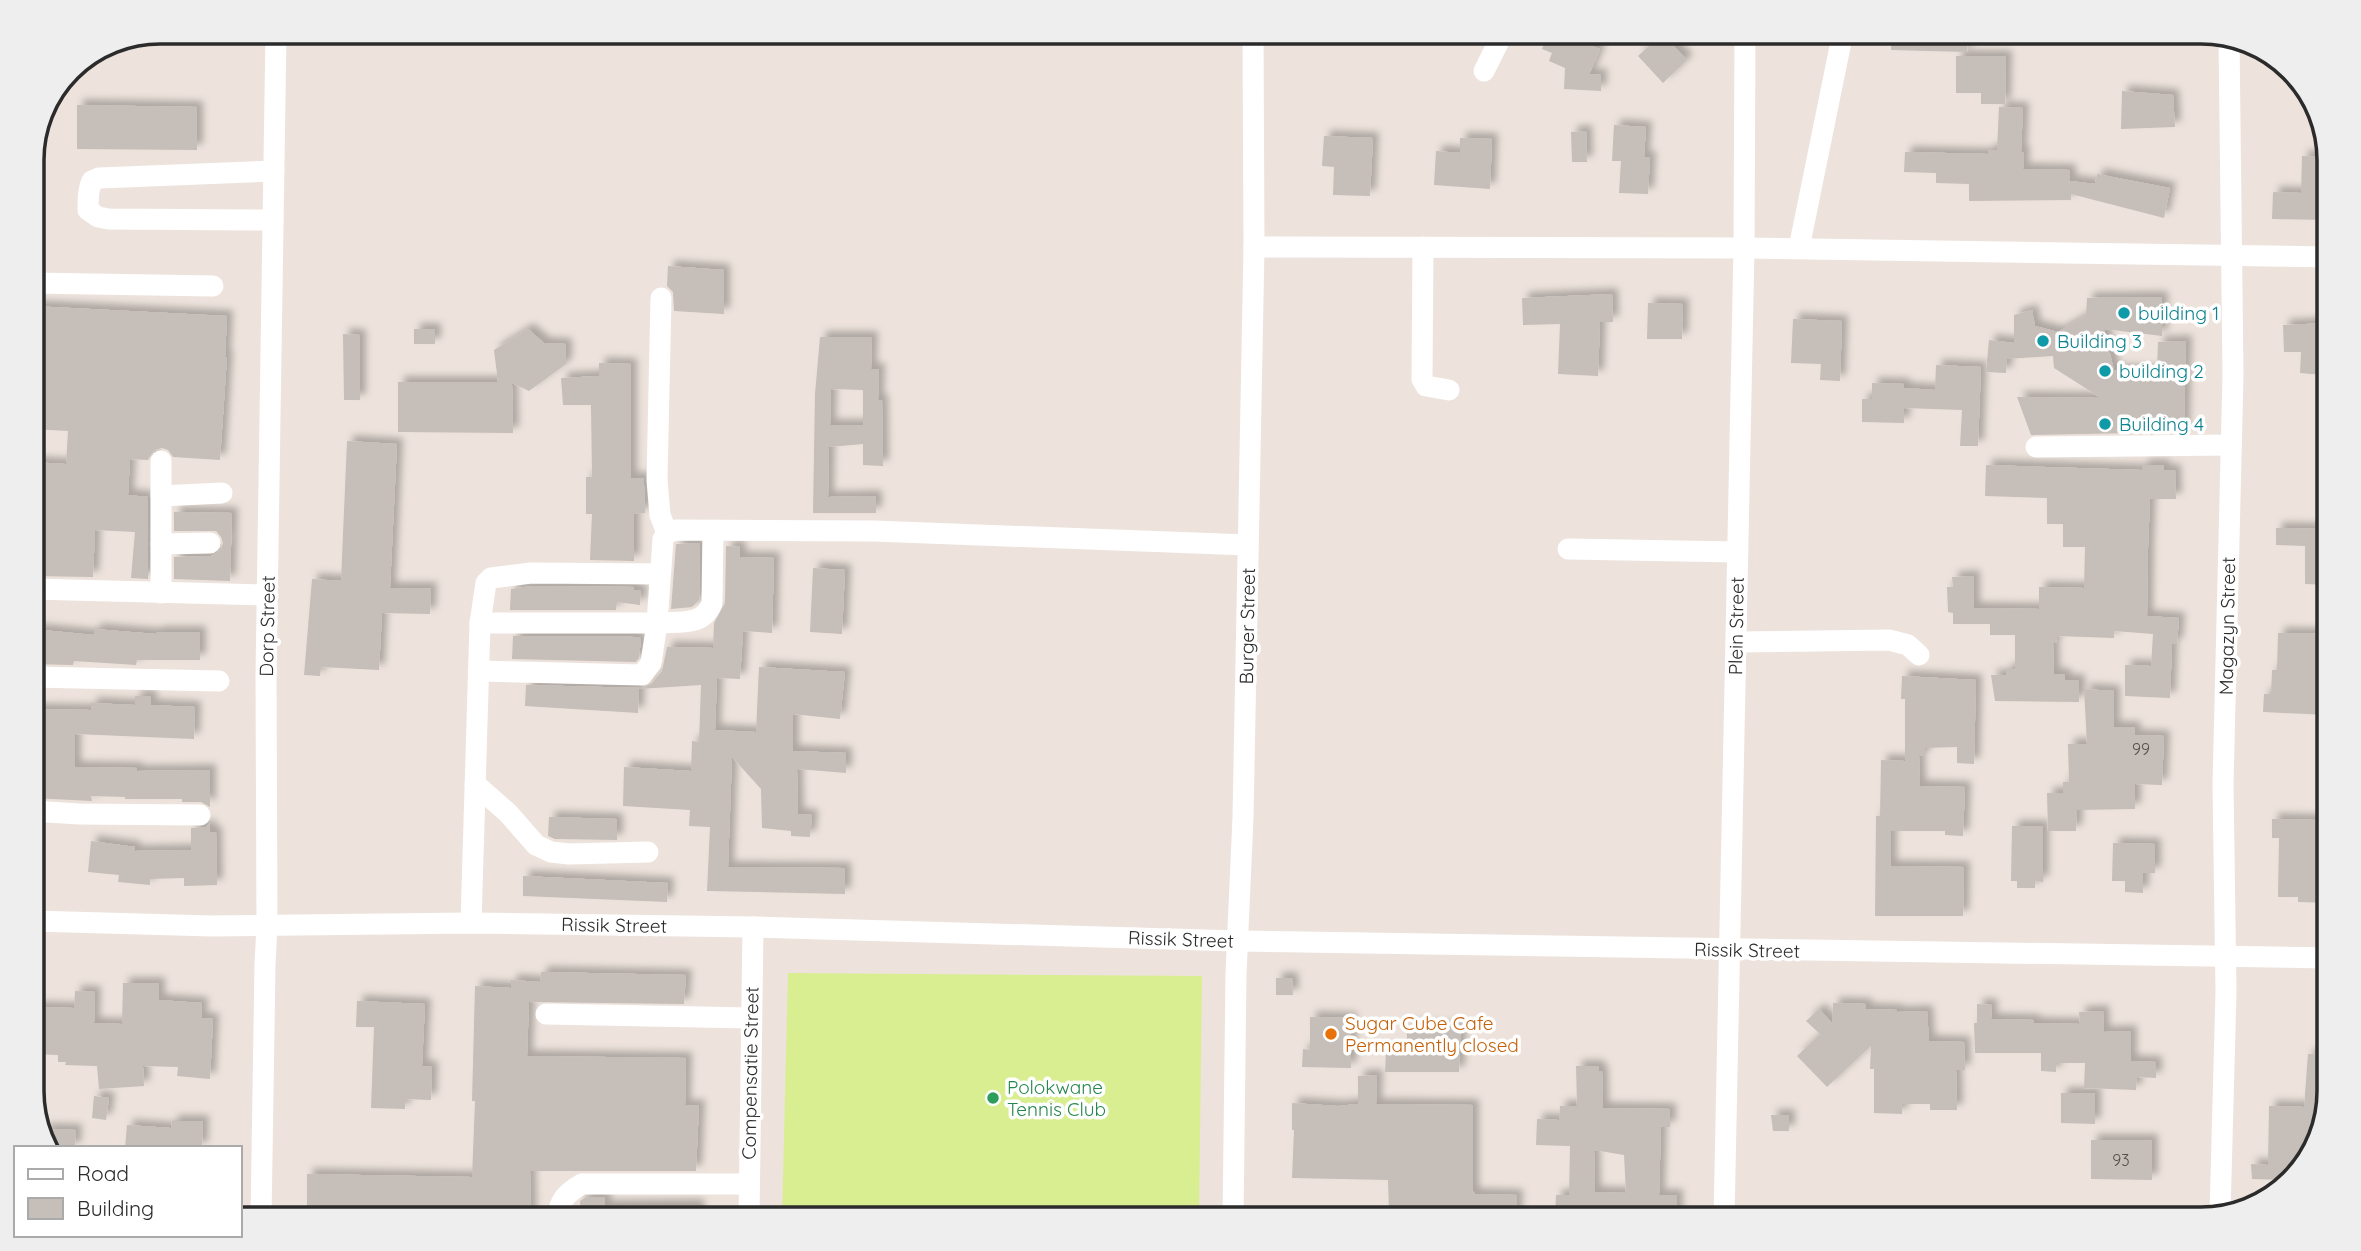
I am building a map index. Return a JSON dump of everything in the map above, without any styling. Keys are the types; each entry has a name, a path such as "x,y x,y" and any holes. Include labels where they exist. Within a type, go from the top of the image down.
{"street":[{"name":"Dorp Street","path":"261,1207 267,925 268,595 276,44"},
{"name":"Burger Street","path":"1233,1207 1236,974 1239,941 1254,247 1252,44"},
{"path":"1484,71 1498,44"},
{"name":"Plein Street","path":"1724,1207 1744,247 1745,44"},
{"path":"1799,248 1841,44"},
{"name":"Magazyn Street","path":"2220,1205 2226,992 2223,784 2231,445 2229,47"},
{"path":"274,172 99,178 92,181 90,186 88,210 109,219 274,220"},
{"path":"1254,247 1744,247 2317,257"},
{"path":"1423,247 1422,379 1426,386 1449,390"},
{"path":"44,283 213,286"},
{"path":"661,298 657,480 660,515 667,533"},
{"path":"2036,447 2231,445"},
{"path":"161,461 161,593"},
{"path":"161,496 222,494"},
{"path":"479,671 642,675 651,663 657,623 663,539 667,533 676,530 874,531 1248,545"},
{"path":"480,623 657,623 703,618 709,613 712,603 713,531"},
{"path":"161,544 210,543"},
{"path":"1568,549 1738,552"},
{"path":"471,923 480,623 486,583 491,578 531,573 660,573"},
{"path":"44,589 268,595"},
{"path":"1736,642 1880,640 1908,645 1919,654"},
{"path":"44,677 219,681"},
{"path":"475,784 508,813 536,845 551,852 648,852"},
{"path":"44,812 200,815"},
{"name":"Rissik Street","path":"44,921 753,927 1239,941 2317,958"},
{"name":"Compensatie Street","path":"748,1207 753,927"},
{"path":"546,1014 751,1018"},
{"path":"560,1207 562,1199 570,1190 582,1184 748,1184"}],"green space":[{"name":"Polokwane Tennis Club","path":"788,973 1202,976 1199,1207 782,1207"}],"building":[{"path":"1544,44 1587,44 1600,49 1589,75 1601,74 1601,91 1564,89 1565,68 1549,61 1552,53 1542,49"},
{"path":"1651,44 1672,44 1687,60 1663,83 1638,56"},
{"path":"1891,44 1967,44 1967,52 1891,50"},
{"path":"1956,56 2006,56 2005,104 1981,104 1981,93 1956,93"},
{"path":"2122,91 2173,95 2175,127 2121,129"},
{"path":"77,105 197,107 197,150 77,149"},
{"path":"1999,107 2023,108 2023,169 2070,170 2070,181 2095,184 2097,174 2170,188 2164,218 2071,194 2071,200 1969,201 1969,184 1936,183 1936,173 1904,172 1905,152 1988,154 1988,150 1997,150"},
{"path":"1614,125 1646,127 1644,157 1650,157 1648,194 1619,193 1621,161 1612,161"},
{"path":"1586,131 1587,162 1572,162 1571,132"},
{"path":"1324,136 1373,138 1370,196 1333,195 1334,167 1322,166"},
{"path":"1460,138 1492,139 1490,189 1434,185 1436,151 1460,153"},
{"path":"2302,156 2317,157 2317,220 2272,219 2273,192 2301,193"},
{"path":"668,266 724,270 724,314 674,311 673,292 667,286"},
{"path":"1612,294 1613,322 1600,322 1598,376 1558,374 1560,324 1523,325 1522,298"},
{"path":"2162,297 2162,336 2104,329 2114,370 2157,371 2158,342 2186,341 2184,432 2031,435 2017,397 2101,398 2054,368 2053,356 2007,359 2006,373 1986,372 1989,340 2014,343 2014,315 2032,310 2035,326 2058,332 2086,316 2087,298"},
{"path":"1648,303 1683,304 1682,339 1647,339"},
{"path":"44,307 227,316 220,460 173,457 168,450 162,448 154,450 148,460 130,459 128,495 148,497 148,579 131,578 135,532 95,530 93,577 44,576 44,463 66,464 68,431 44,430"},
{"path":"1793,319 1842,321 1840,381 1820,380 1821,364 1791,363"},
{"path":"2317,324 2317,374 2300,373 2301,352 2284,352 2283,325"},
{"path":"414,329 435,329 435,344 414,344"},
{"path":"528,329 544,343 566,344 566,364 529,391 512,383 513,433 398,432 398,382 498,382 494,350"},
{"path":"343,334 360,335 360,400 344,400"},
{"path":"820,337 872,337 871,369 879,369 878,400 882,400 883,466 863,465 863,444 829,447 828,497 876,496 876,513 813,513 815,394","holes":["831,389 863,390 863,425 830,425"]},
{"path":"599,363 631,364 631,478 644,478 645,513 634,514 634,561 590,560 592,514 586,514 586,477 592,477 591,405 563,405 561,378 599,376"},
{"path":"1936,365 1981,367 1978,446 1960,446 1962,410 1904,408 1904,423 1862,422 1862,399 1872,399 1872,383 1904,384 1904,388 1935,390"},
{"path":"347,441 397,444 390,588 431,588 430,614 382,613 379,670 321,667 320,676 304,675 312,579 341,581"},
{"path":"1986,465 2142,470 2142,465 2164,465 2164,470 2175,470 2176,499 2150,499 2148,548 2147,616 2179,618 2177,644 2172,644 2170,698 2125,696 2125,665 2151,666 2153,634 2114,631 2114,638 2057,636 2056,643 2053,643 2054,674 2065,674 2065,680 2079,680 2079,702 1995,701 1991,675 2006,675 2006,669 2015,669 2015,635 1990,635 1990,624 1953,624 1953,613 1948,612 1947,587 1953,587 1952,577 1974,576 1974,608 2039,609 2039,587 2084,588 2085,547 2063,547 2063,524 2047,524 2047,498 1985,496"},
{"path":"174,512 232,513 230,581 174,579 174,557 211,556 221,550 223,543 216,531 174,531"},
{"path":"2276,528 2317,529 2317,584 2305,584 2305,546 2276,545"},
{"path":"700,543 699,600 692,607 671,609 676,544"},
{"path":"726,546 740,547 740,557 774,558 772,633 743,631 740,679 717,678 715,730 756,732 759,667 845,672 840,719 793,714 793,751 846,753 846,773 797,769 798,814 812,815 810,837 791,836 791,831 762,828 761,789 732,757 728,867 845,868 845,894 707,891 710,827 689,826 690,810 623,806 624,767 691,771 692,741 699,742 701,685 639,689 638,713 525,706 526,685 642,688 652,683 662,671 667,647 713,648 714,623 725,603"},
{"path":"813,568 845,570 842,634 810,632"},
{"path":"532,586 634,587 634,590 641,590 640,605 617,602 616,610 510,610 511,589"},
{"path":"94,629 156,634 200,632 200,660 137,660 136,665 74,661 73,665 44,664 44,630 94,635"},
{"path":"2278,633 2317,634 2317,714 2263,712 2264,694 2271,694 2272,670 2277,670"},
{"path":"513,636 641,638 639,658 636,662 512,659"},
{"path":"1902,676 1976,680 1974,764 1957,763 1957,747 1925,748 1925,756 1919,756 1920,786 1965,787 1963,836 1945,835 1945,831 1891,831 1891,866 1964,867 1963,916 1875,916 1876,816 1880,816 1881,760 1905,761 1905,699 1901,699"},
{"path":"2084,689 2114,691 2114,727 2135,727 2134,735 2164,736 2162,785 2135,784 2135,809 2077,810 2076,831 2048,831 2047,793 2063,793 2063,782 2069,782 2068,744 2087,744"},
{"path":"135,696 151,696 151,705 195,707 194,739 75,734 75,767 137,768 137,771 210,770 210,807 201,802 182,802 182,799 91,796 92,801 44,799 44,709 91,710 91,703 135,705"},
{"path":"549,817 617,819 617,840 555,839 548,836"},
{"path":"2272,819 2316,820 2317,903 2298,902 2298,897 2278,897 2279,838 2272,838"},
{"path":"210,823 210,832 216,832 217,885 184,886 184,878 150,879 150,885 118,882 119,875 88,872 91,841 135,847 134,851 191,850 191,828 206,827"},
{"path":"2012,826 2043,826 2043,882 2035,881 2035,888 2017,888 2017,881 2011,881"},
{"path":"2113,843 2155,844 2155,873 2143,873 2143,893 2125,892 2125,881 2112,881"},
{"path":"523,876 668,883 667,902 523,896"},
{"path":"541,972 686,975 684,1004 529,1002 527,1056 686,1058 685,1106 699,1105 696,1171 530,1171 531,1207 307,1207 307,1174 472,1177 475,986 511,988 511,980 540,982"},
{"path":"1276,978 1292,978 1293,995 1276,995"},
{"path":"123,983 159,983 159,1000 202,1003 201,1018 213,1019 210,1079 177,1076 178,1067 143,1066 144,1086 99,1089 97,1066 65,1065 66,1062 58,1062 58,1055 44,1054 44,1007 74,1008 75,991 95,992 94,1023 122,1024"},
{"path":"357,1001 425,1004 422,1066 432,1067 431,1100 405,1099 405,1109 371,1108 374,1027 356,1027"},
{"path":"1833,1003 1866,1004 1866,1009 1897,1012 1927,1011 1929,1041 1964,1042 1965,1070 1956,1070 1957,1110 1930,1110 1930,1104 1902,1104 1902,1114 1874,1113 1871,1046 1827,1087 1797,1056 1820,1034 1806,1021 1819,1009 1832,1023"},
{"path":"1977,1004 1992,1005 1991,1019 2034,1020 2034,1023 2080,1024 2079,1012 2103,1011 2104,1032 2131,1031 2131,1061 2156,1062 2156,1078 2137,1077 2136,1090 2084,1088 2085,1063 2056,1063 2056,1072 2041,1071 2041,1053 1975,1053 1974,1023 1977,1023"},
{"name":"Sugar Cube Cafe Permanently closed","path":"1310,1017 1351,1018 1351,1068 1302,1067 1303,1049 1310,1050"},
{"path":"1407,1026 1461,1029 1459,1072 1385,1072 1386,1052 1407,1052"},
{"path":"2308,1054 2317,1054 2316,1106 2313,1121 2298,1156 2276,1180 2252,1179 2251,1164 2268,1165 2269,1106 2304,1107"},
{"path":"1576,1066 1599,1066 1599,1072 1602,1071 1603,1108 1670,1109 1670,1127 1661,1127 1659,1195 1677,1195 1677,1207 1556,1207 1556,1195 1569,1195 1570,1146 1536,1145 1537,1119 1559,1120 1560,1106 1577,1106","holes":["1594,1150 1624,1155 1626,1193 1595,1192"]},
{"path":"1377,1075 1376,1104 1473,1105 1473,1191 1475,1194 1517,1195 1516,1207 1389,1207 1388,1180 1292,1178 1292,1103 1338,1106 1358,1104 1358,1076"},
{"path":"2061,1093 2095,1093 2095,1124 2061,1123"},
{"path":"94,1096 109,1098 106,1120 92,1118"},
{"path":"1771,1115 1789,1115 1789,1131 1773,1131"},
{"path":"172,1121 203,1121 202,1146 125,1146 127,1125 171,1128"},
{"path":"51,1129 76,1130 75,1146 58,1146"},
{"path":"2091,1140 2152,1140 2152,1180 2091,1179"},
{"path":"586,1197 605,1197 605,1206 698,1207 580,1207 580,1201"}],"place":[{"name":"building 1","path":"2124,313"},
{"name":"Building 3","path":"2043,341"},
{"name":"building 2","path":"2105,371"},
{"name":"Building 4","path":"2105,424"},
{"name":"Sugar Cube Cafe Permanently closed","path":"1331,1034"},
{"name":"Polokwane Tennis Club","path":"993,1098"}]}
